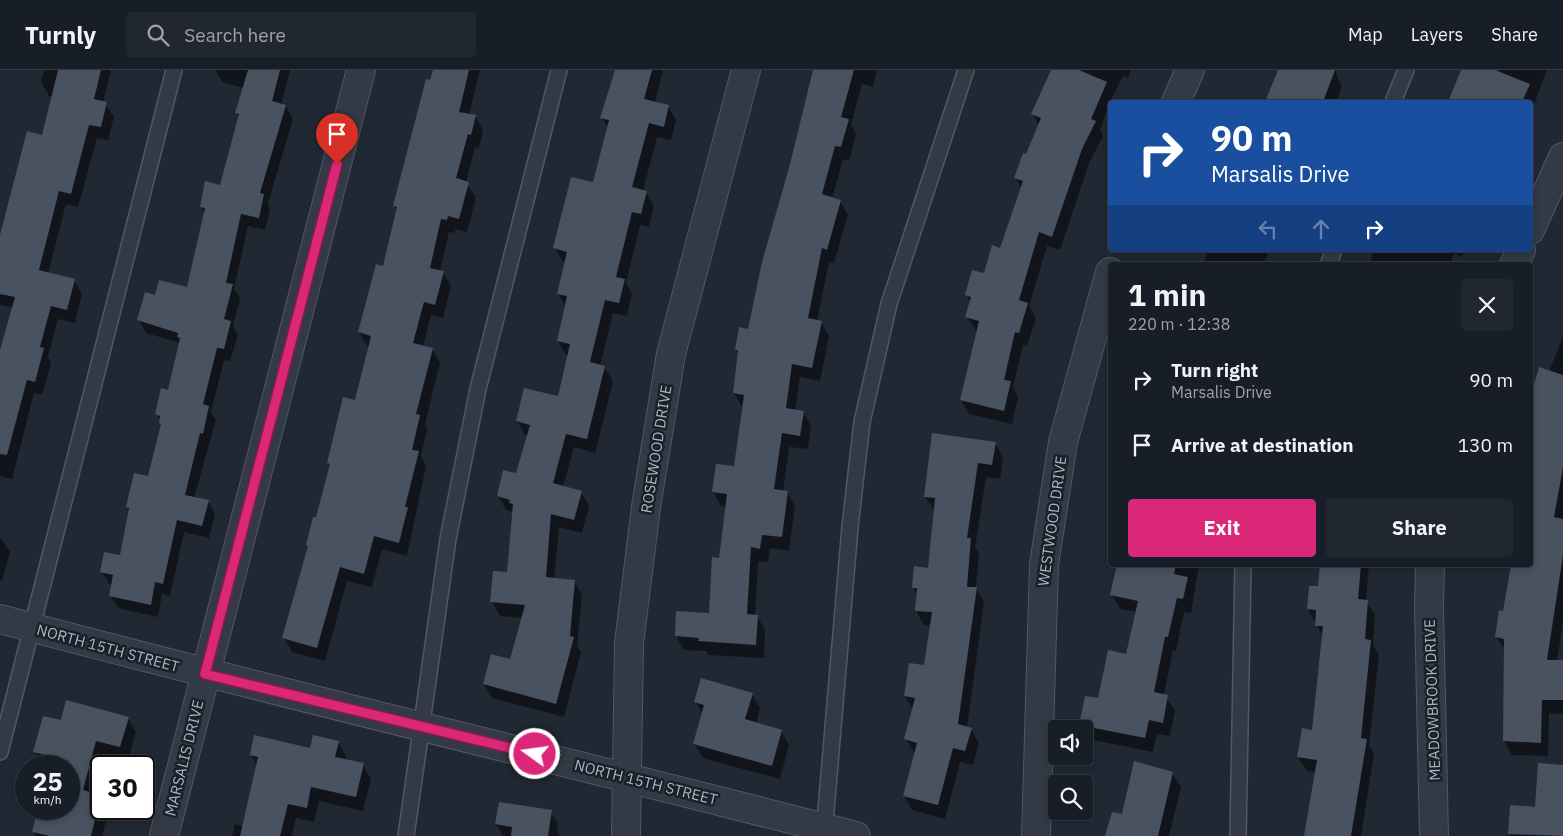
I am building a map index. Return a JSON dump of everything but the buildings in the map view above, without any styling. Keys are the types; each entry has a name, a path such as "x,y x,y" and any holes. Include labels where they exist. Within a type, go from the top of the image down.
{"street":[{"name":"MARSALIS DRIVE","path":"164,836 362,70"},
{"name":"ROSEWOOD DRIVE","path":"626,836 629,643 646,507 671,354 746,70"},
{"path":"1177,100 1190,70"},
{"path":"1533,223 1563,158"},
{"name":"WESTWOOD DRIVE","path":"1036,836 1044,565 1063,442 1108,279"},
{"name":"MEADOWBROOK DRIVE","path":"1430,567 1429,607 1434,836"},
{"name":"NORTH 15TH STREET","path":"0,620 205,674 628,777 824,832 856,836"}],"lane":[{"path":"0,752 174,70"},
{"path":"406,836 448,539 478,389 558,70"},
{"path":"824,832 850,527 862,422 889,304 966,70"},
{"path":"1394,100 1406,70"},
{"path":"1238,836 1242,567"}],"route":[{"path":"337,164 205,674 535,754"}]}
